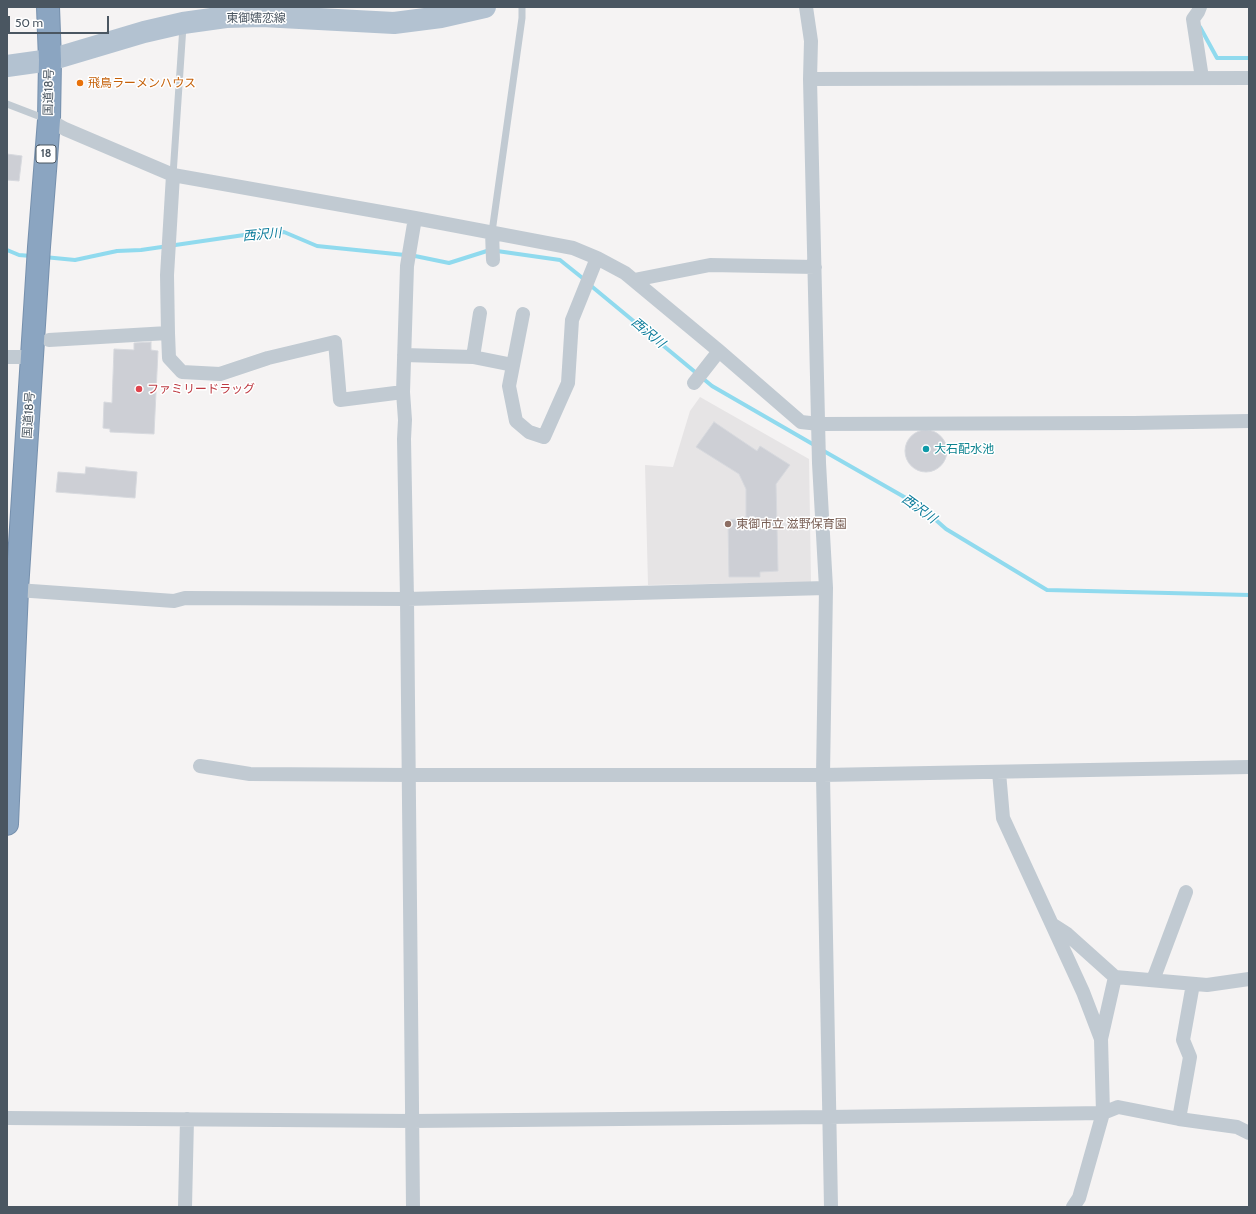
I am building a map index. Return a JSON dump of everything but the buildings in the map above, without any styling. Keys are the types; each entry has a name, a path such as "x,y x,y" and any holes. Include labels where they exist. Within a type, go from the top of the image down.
{"highway":[{"name":"国道18号","path":"7,810 32,357 49,120 50,60 48,7"}],"main road":[{"name":"東御嬬恋線","path":"7,66 50,60 144,32 184,23 226,17 262,16 394,23 441,17 485,7"}],"street":[{"path":"806,7 811,41 810,79 819,463 826,588 823,775 831,1207"},
{"path":"1200,7 1193,19 1202,78"},
{"path":"810,79 1249,78"},
{"path":"49,120 65,129 174,175 415,218 492,237 573,248 597,258 625,273 719,351 801,422 819,430 1249,421"},
{"path":"174,175 167,275 169,358 182,372 220,374 268,358 335,342 340,400 403,392"},
{"path":"413,1207 405,420 403,392 407,264 415,218"},
{"path":"492,237 493,260"},
{"path":"522,314 509,386 516,421 529,432 544,438 568,383 572,320 597,258"},
{"path":"634,280 710,265 815,267"},
{"path":"472,357 480,313"},
{"path":"49,340 168,333"},
{"path":"694,383 719,351"},
{"path":"404,355 472,357 513,365"},
{"path":"7,357 32,357"},
{"path":"18,590 174,600 185,598 407,599 826,588"},
{"path":"200,766 250,774 409,775 823,775 1249,767"},
{"path":"999,772 1003,818 1083,992 1101,1039"},
{"path":"1152,980 1186,892"},
{"path":"1053,925 1067,934 1115,977 1207,985 1249,979"},
{"path":"1073,1207 1079,1198 1102,1113 1101,1039 1115,977"},
{"path":"1179,1118 1190,1056 1183,1040 1193,984"},
{"path":"7,1118 412,1121 829,1117 1102,1113 1118,1107 1237,1127 1249,1132"},
{"path":"185,1207 187,1119"}],"lane":[{"path":"492,237 522,18 522,7"},
{"path":"174,175 184,23"},
{"path":"7,104 49,120"}],"shaded area":[{"name":"東御市立 滋野保育園","path":"700,397 809,459 811,582 648,585 645,465 673,467 690,411"}],"waterway":[{"path":"1200,27 1217,58 1249,58"},
{"name":"西沢川","path":"44,257 75,260 117,251 141,250 251,234 284,232 317,246 415,256 449,263 490,250 560,260 585,280"},
{"name":"西沢川","path":"7,250 19,255 31,256"},
{"name":"西沢川","path":"590,285 712,386 816,446"},
{"name":"西沢川","path":"822,450 920,506 946,529 1047,590 1249,595"}],"place":[{"name":"飛鳥ラーメンハウス","path":"80,83"},
{"name":"ファミリードラッグ","path":"139,389"},
{"name":"大石配水池","path":"926,449"},
{"name":"東御市立 滋野保育園","path":"728,524"}]}
